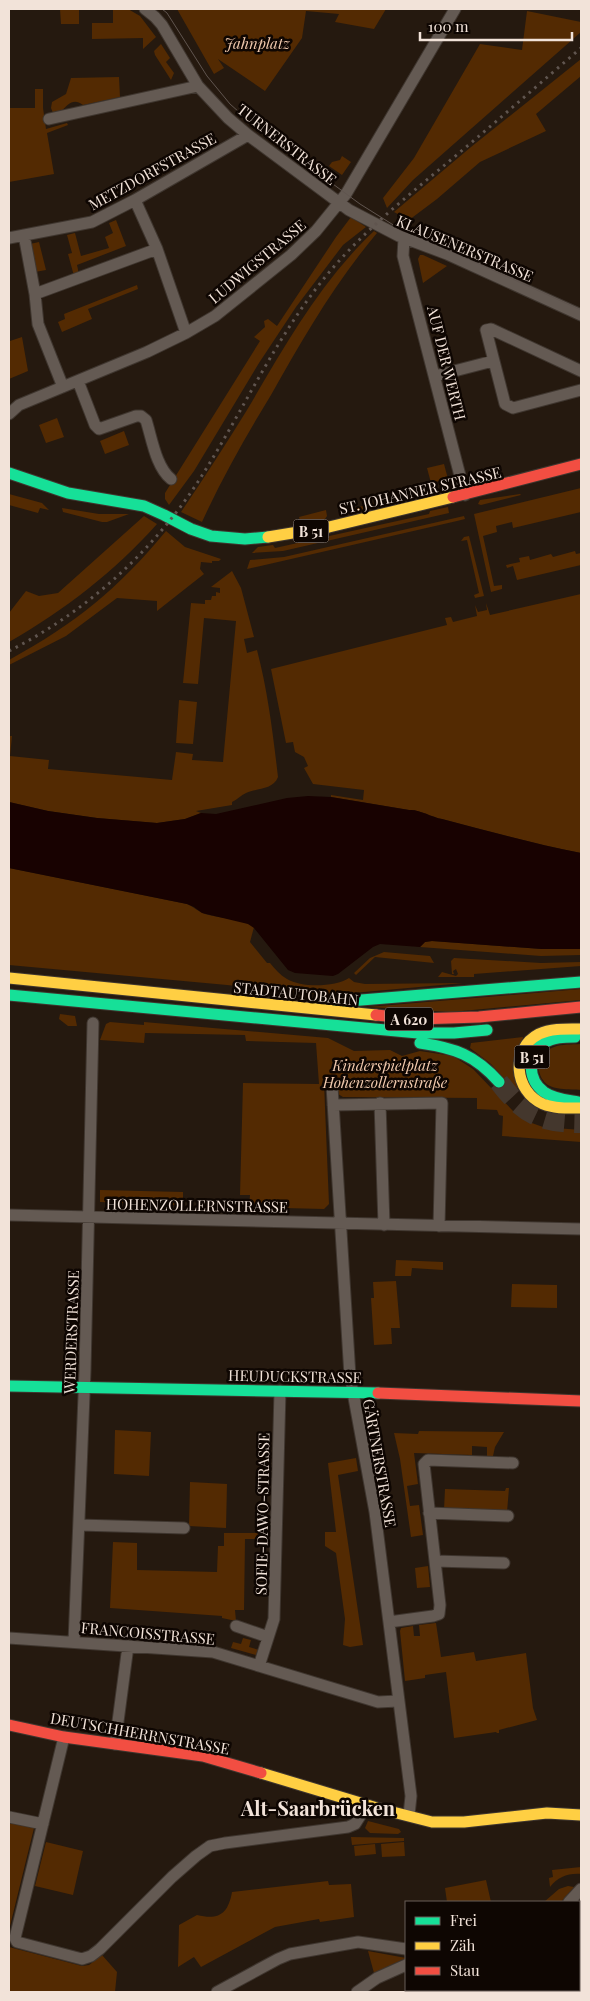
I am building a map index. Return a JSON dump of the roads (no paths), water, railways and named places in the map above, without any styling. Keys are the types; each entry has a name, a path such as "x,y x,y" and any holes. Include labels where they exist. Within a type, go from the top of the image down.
{"main road":[{"name":"ST. JOHANNER STRASSE","path":"9,473 60,491 97,499 128,501 152,509 197,533 224,538 270,538 309,531 465,495 581,464"},
{"name":"ST. JOHANNER STRASSE","path":"9,485 81,504 152,509"},
{"name":"STADTAUTOBAHN","path":"9,978 417,1019 480,1017 581,1008"},
{"path":"237,1001 288,1000 338,1002 581,982"},
{"name":"STADTAUTOBAHN","path":"9,995 418,1033 454,1033 499,1029"},
{"path":"535,1025 581,1020"},
{"path":"350,1028 386,1040 453,1048 486,1066 499,1082"},
{"path":"581,1028 552,1030 538,1034 525,1046 519,1062 519,1079 527,1094 544,1105 560,1103 581,1108"},
{"name":"B 51","path":"581,1037 546,1042 534,1052 531,1058 530,1071 532,1078 538,1086 560,1103 581,1102"},
{"name":"HEUDUCKSTRASSE","path":"9,1386 515,1396 581,1401"},
{"name":"DEUTSCHHERRNSTRASSE","path":"9,1725 64,1737 203,1756 367,1805 409,1814 422,1812 581,1815"}],"street":[{"name":"TURNERSTRASSE","path":"145,9 155,16 162,25 198,86 223,113 248,135 340,203"},
{"name":"LUDWIGSTRASSE","path":"9,414 19,405 186,334 215,316 271,272 316,231 340,203 455,9"},
{"path":"49,119 198,86"},
{"name":"METZDORFSTRASSE","path":"9,238 92,222 135,200 248,135"},
{"path":"135,200 157,249 186,334"},
{"name":"KLAUSENERSTRASSE","path":"340,203 363,218 404,238 446,254 581,315"},
{"path":"24,235 40,330 63,387"},
{"name":"AUF DER WERTH","path":"404,238 404,256 465,495"},
{"path":"35,294 157,249"},
{"path":"581,371 491,329 486,330 505,404 509,407 513,408 581,390"},
{"path":"435,376 493,361"},
{"path":"78,381 95,425 99,429 136,416 141,416 146,420 161,465 165,474 171,479"},
{"name":"WERDERSTRASSE","path":"74,1642 89,1217 92,1023"},
{"name":"GÄRTNERSTRASSE","path":"332,1086 350,1376 375,1512 411,1796 409,1814"},
{"path":"380,1103 384,1225"},
{"path":"333,1105 442,1103 439,1226"},
{"name":"HOHENZOLLERNSTRASSE","path":"9,1215 581,1229"},
{"name":"SOFIE-DAWO-STRASSE","path":"259,1666 274,1614 280,1391"},
{"path":"389,1622 433,1616 438,1614 440,1605 423,1470 424,1464 428,1460 513,1463"},
{"path":"429,1513 508,1516"},
{"path":"79,1525 184,1528"},
{"path":"435,1561 504,1563"},
{"path":"236,1626 268,1637"},
{"name":"FRANCOISSTRASSE","path":"9,1638 213,1652 378,1702 398,1701"},
{"path":"115,1744 128,1646"},
{"path":"64,1737 15,1938 17,1942 82,1958 91,1956 172,1877 202,1851 225,1843 348,1828 355,1824 367,1805"},
{"path":"9,1816 43,1824"},
{"path":"570,1901 581,1889"},
{"path":"217,1992 290,1954 358,1942 405,1949"},
{"path":"357,1992 373,1980 405,1965"}],"tunnel":[{"path":"499,1082 517,1102 534,1115 555,1121 581,1123"}],"tram line":[{"path":"162,9 167,13 207,76 230,104 257,128 360,204 395,226 581,310"}],"railway":[{"path":"9,651 65,618 91,598 116,577 162,530 201,477 291,324 326,276 355,244 387,214 581,48"}],"district":[{"name":"Alt-Saarbrücken","path":"318,1807"}],"park label":[{"name":"Jahnplatz","path":"257,43"},
{"name":"Kinderspielplatz Hohenzollernstraße","path":"385,1074"}]}
